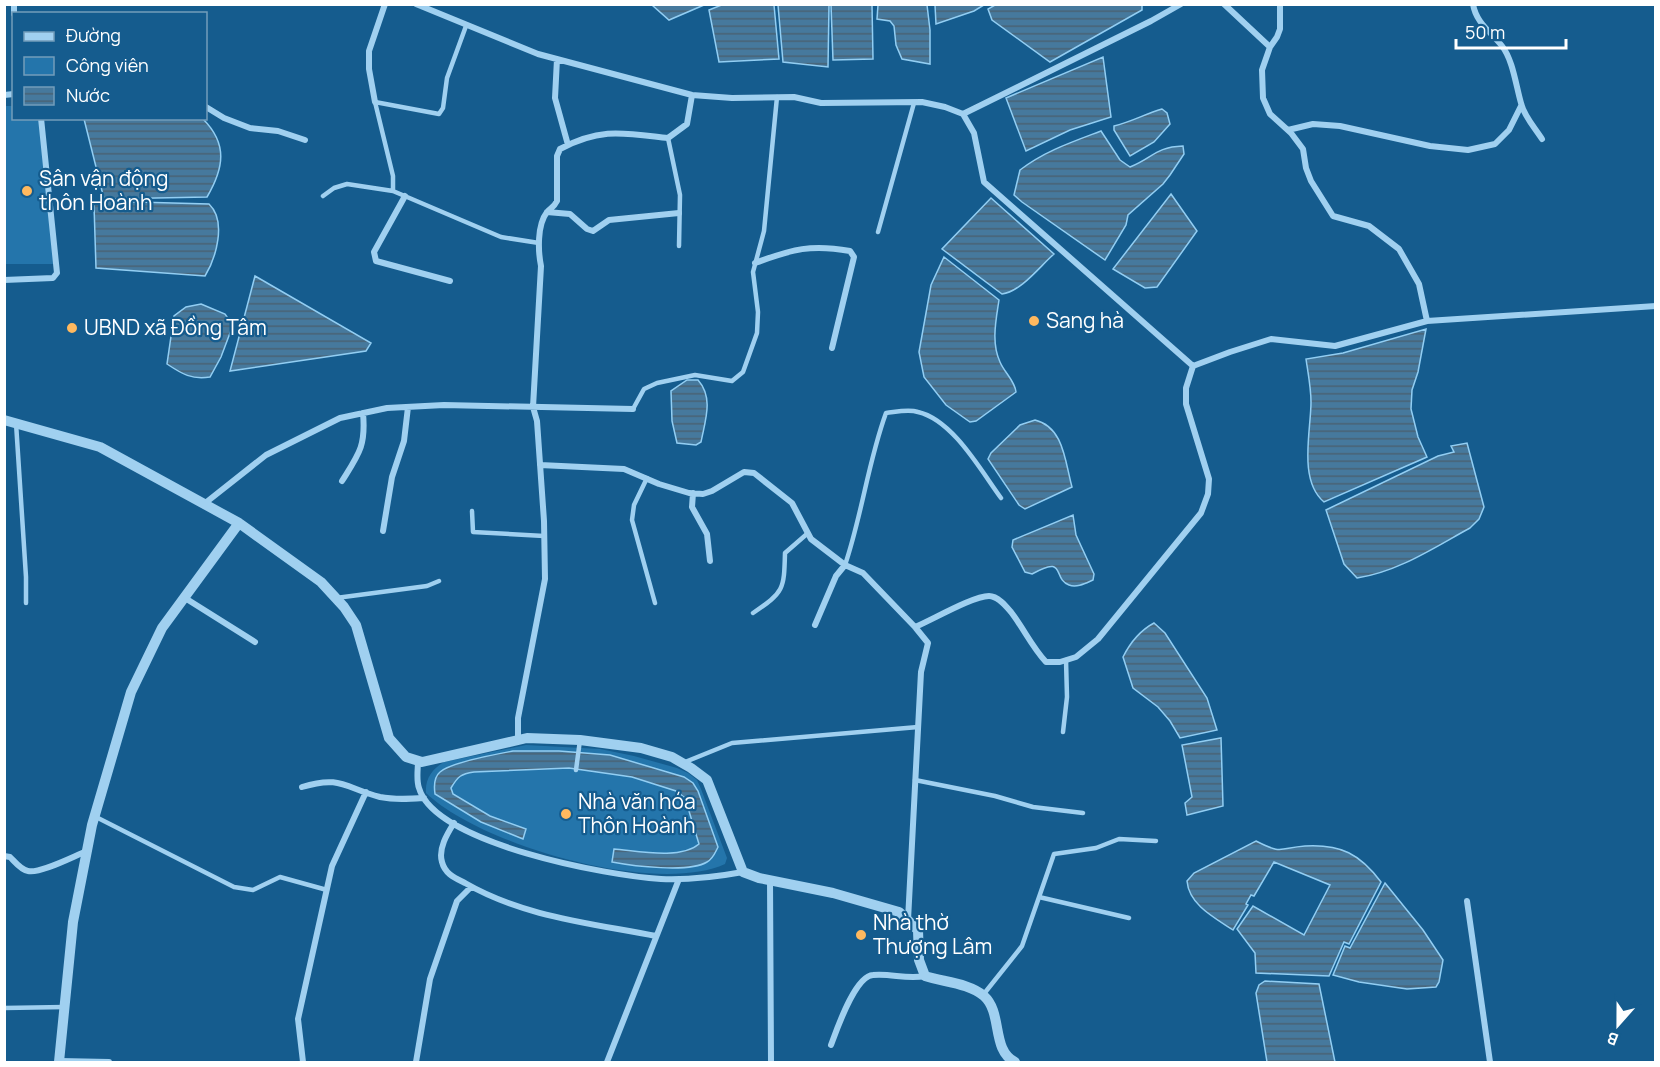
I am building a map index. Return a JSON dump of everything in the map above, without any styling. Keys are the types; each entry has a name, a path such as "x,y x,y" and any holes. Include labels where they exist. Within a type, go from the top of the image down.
{"street":[{"path":"375,102 369,69 369,51 385,4"},
{"path":"416,4 538,54 692,94 732,98 794,97 821,103 914,103 945,107 963,114 974,133 984,182 1193,366"},
{"path":"963,114 1181,4"},
{"path":"1224,4 1270,47"},
{"path":"1280,4 1280,29 1270,47 1262,70 1263,98 1270,114 1288,130 1303,150 1311,181 1333,216 1369,226 1399,249 1419,284 1427,321"},
{"path":"1473,4 1474,14 1504,48 1516,82 1521,106 1542,140"},
{"path":"556,59 555,98 568,145"},
{"path":"518,739 518,718 545,579 537,421 533,407 541,266 540,230 547,212 554,208 557,201 557,156 560,149 579,139 613,132 668,138 687,124 692,94"},
{"path":"1288,130 1312,124 1340,126 1430,146 1468,150 1495,144 1509,130 1521,106"},
{"path":"207,108 224,118 250,128 278,131 305,140"},
{"path":"4,280 52,278 57,273 41,120"},
{"path":"405,196 374,252 376,261 450,281"},
{"path":"547,212 570,214 593,231 609,220 680,213"},
{"path":"756,263 802,248 824,247 850,251 854,257 832,348"},
{"path":"1193,366 1271,339 1335,346 1427,321 1656,306"},
{"path":"915,627 973,600 989,596 998,599 1011,612 1035,650 1046,662 1076,657 1098,639 1201,513 1208,494 1209,479 1186,404 1186,388 1193,366"},
{"path":"204,504 266,454 340,418 387,408 444,405 633,409"},
{"path":"383,531 392,477 404,441 408,407"},
{"path":"342,481 360,454 365,434 363,413"},
{"path":"10,421 100,447 239,524 321,582 356,625 389,738 406,757 422,762 527,738 579,745 641,748 672,757 707,780 743,872"},
{"path":"540,465 624,469 659,484 703,494 744,472 754,473 792,503 811,539 845,565 863,573 928,643 921,672 908,921"},
{"path":"693,493 692,507 707,534 710,561"},
{"path":"110,1062 60,1062 73,922 94,817 131,692 162,628 239,524"},
{"path":"814,625 836,576 845,565"},
{"path":"185,598 255,642"},
{"path":"418,761 418,787 429,805 454,823 483,838 549,860 621,876 710,878 743,872 899,912 918,930 919,960 925,976"},
{"path":"302,787 321,781 338,782 394,799 424,798"},
{"path":"303,1062 298,1019 332,866 366,792"},
{"path":"454,823 441,850 442,861 448,873 471,887 491,898 543,915 656,936"},
{"path":"4,856 10,856 17,865 29,872 40,870 87,850"},
{"path":"607,1062 679,879"},
{"path":"770,880 771,1062"},
{"path":"416,1062 433,969 457,901 471,887"},
{"path":"1467,901 1490,1062"},
{"path":"831,1045 849,1002 864,978 871,974 914,979 925,976 983,995 992,1006 1003,1051 1013,1062"}],"lane":[{"path":"393,191 393,176 375,102 439,114 443,108 447,78 466,26"},
{"path":"633,409 644,389 657,383 695,375 732,381 742,372 757,333 758,312 753,272 764,231 777,97"},
{"path":"878,232 914,103"},
{"path":"668,138 680,195 679,246"},
{"path":"323,196 334,188 347,184 393,191 501,237 539,243"},
{"path":"845,565 854,539 878,433 885,412 917,411 932,417 948,428 1001,498"},
{"path":"10,421 26,577 26,603"},
{"path":"647,478 634,505 632,520 655,603"},
{"path":"472,512 473,532 544,536"},
{"path":"753,613 780,593 785,553 808,533"},
{"path":"336,598 427,586 439,581"},
{"path":"1063,732 1067,697 1066,660"},
{"path":"683,763 732,743 918,727"},
{"path":"576,770 579,745"},
{"path":"915,780 995,796 1033,807 1083,813"},
{"path":"94,817 234,887 253,890 280,877 327,890"},
{"path":"983,995 1022,946 1054,854 1096,848 1119,839 1155,841"},
{"path":"1039,897 1129,918"},
{"path":"4,1008 65,1007"}],"green space":[{"name":"Sân vận động thôn Hoành","path":"4,106 12,106 12,120 42,120 56,264 5,264"},
{"path":"526,745 600,749 634,756 688,773 697,780 701,789 727,858 725,864 694,872 656,874 614,869 570,860 526,847 486,831 451,812 426,793 430,775 444,762"}],"water":[{"path":"724,4 774,5 779,59 719,62 709,10"},
{"path":"935,4 984,5 974,11 936,24"},
{"path":"1142,4 1142,10 1050,62 992,20 988,9 995,5"},
{"path":"652,5 704,5 669,20"},
{"path":"778,5 829,5 828,67 783,62"},
{"path":"831,5 872,5 873,59 833,60"},
{"path":"878,5 927,5 930,64 902,59 896,45 894,26 890,21 877,19"},
{"path":"1103,57 1111,117 1070,130 1026,151 1006,98"},
{"path":"1162,109 1167,113 1170,124 1154,142 1130,156 1114,130 1114,126"},
{"path":"84,120 204,120 217,138 221,156 220,166 207,197 104,199"},
{"path":"1101,131 1120,160 1130,167 1166,148 1183,146 1184,154 1163,184 1128,215 1126,225 1105,260 1014,195 1020,170 1029,163 1069,143"},
{"path":"1171,194 1197,231 1157,287 1145,288 1113,269"},
{"path":"991,198 1054,254 1024,283 1002,294 942,249"},
{"path":"100,201 209,204 218,220 219,230 213,260 205,276 96,268 94,205"},
{"path":"944,257 999,300 995,331 997,355 1014,384 1016,392 976,421 970,422 946,405 924,377 919,352 931,285"},
{"path":"255,276 371,343 366,351 230,371"},
{"path":"201,304 225,314 233,325 221,357 210,377 198,378 178,371 167,364 174,316 186,307"},
{"path":"1426,329 1418,372 1412,390 1411,409 1418,437 1427,457 1324,502 1316,493 1308,468 1311,402 1306,359 1343,353"},
{"path":"687,380 698,380 706,394 706,418 701,442 696,445 677,443 672,421 671,391"},
{"path":"1035,420 1045,424 1058,438 1072,487 1025,509 1019,505 988,459 991,453 1020,425"},
{"path":"1467,443 1484,507 1479,519 1470,528 1402,565 1357,578 1344,564 1326,510 1438,456 1454,452 1451,446"},
{"path":"1073,515 1076,535 1094,574 1093,580 1072,586 1064,582 1055,567 1050,566 1032,574 1025,572 1012,547 1013,540"},
{"path":"1154,623 1165,633 1207,698 1217,730 1180,738 1158,707 1133,688 1123,657 1136,637"},
{"path":"1221,738 1223,806 1187,815 1185,803 1192,797 1182,745"},
{"path":"513,751 559,751 610,755 684,777 693,783 698,791 718,847 707,862 688,867 647,867 612,862 614,849 670,853 691,849 699,844 685,798 676,791 632,777 569,768 474,772 458,778 451,788 453,794 490,816 526,829 523,839 481,822 435,794 437,777 446,768"},
{"path":"1256,841 1277,849 1318,846 1339,849 1365,864 1381,882 1349,944 1344,942 1329,976 1256,973 1255,953 1237,929 1253,906 1304,935 1330,885 1274,862 1254,896 1251,895 1246,904 1248,905 1233,930 1211,916 1192,897 1187,881 1194,873"},
{"path":"1385,883 1423,930 1443,960 1436,987 1407,989 1359,982 1333,975 1345,946 1350,948"},
{"path":"1265,981 1319,984 1335,1062 1267,1062 1256,993 1259,985"}],"place":[{"name":"Sân vận động thôn Hoành","path":"27,191"},
{"name":"Sang hà","path":"1034,321"},
{"name":"UBND xã Đồng Tâm","path":"72,328"},
{"name":"Nhà văn hóa Thôn Hoành","path":"566,814"},
{"name":"Nhà thờ Thượng Lâm","path":"861,935"}]}
